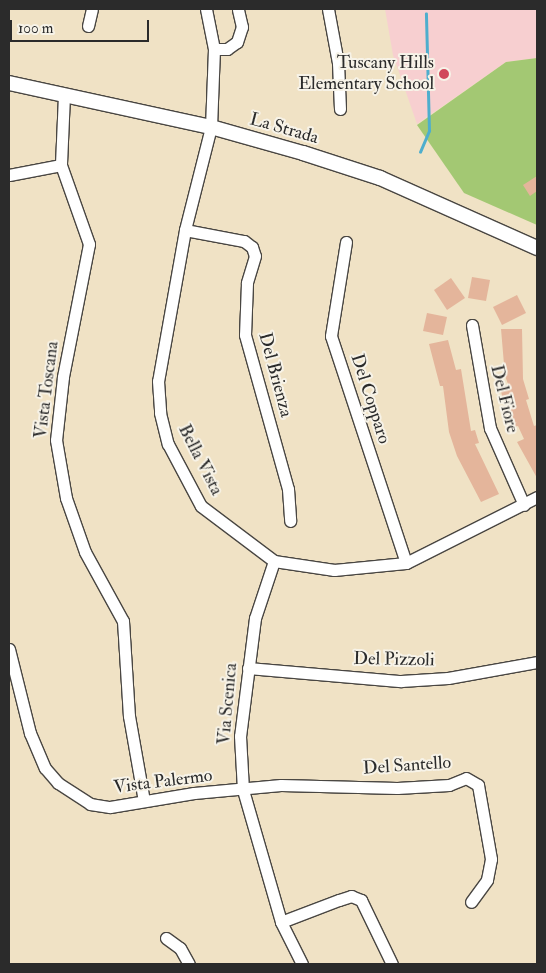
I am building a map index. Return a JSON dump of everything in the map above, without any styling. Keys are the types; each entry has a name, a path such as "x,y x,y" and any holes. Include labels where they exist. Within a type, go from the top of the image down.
{"street":[{"path":"88,26 92,9"},
{"name":"Bella Vista","path":"206,9 214,49 211,127 185,230 158,380 160,413 166,436 201,506 274,561 334,570 406,563 537,497"},
{"path":"214,49 227,49 237,42 242,27 238,9"},
{"path":"328,9 338,63 340,109"},
{"name":"La Strada","path":"9,83 211,127 380,178 537,248"},
{"name":"Vista Toscana","path":"64,95 61,165 89,244 63,377 56,440 66,498 85,552 123,621 130,716 144,801"},
{"path":"9,175 61,165"},
{"name":"Del Brienza","path":"185,230 244,241 252,247 255,256 247,283 245,335 288,489 290,521"},
{"name":"Del Copparo","path":"346,242 331,336 406,563"},
{"name":"Del Fiore","path":"472,325 490,428 524,505"},
{"name":"Via Scenica","path":"274,561 255,618 248,668 240,736 243,790 281,922 302,964"},
{"name":"Vista Palermo","path":"9,649 10,662 30,733 45,768 58,783 90,804 110,807 194,793 243,790"},
{"name":"Del Pizzoli","path":"248,668 401,681 448,678 537,662"},
{"name":"Del Santello","path":"243,790 281,785 397,788 450,785 466,778 478,785 490,859 487,880 471,902"},
{"path":"281,922 351,896 361,900 392,964"},
{"path":"166,938 180,948 189,964"}],"shaded area":[{"name":"Tuscany Hills Elementary School","path":"385,9 537,9 537,58 506,62 417,124 393,55"}],"green space":[{"path":"537,58 537,225 464,193 417,125 506,62"}],"building":[{"path":"537,176 537,191 530,196 523,185"},
{"path":"472,277 490,280 486,301 468,298"},
{"path":"451,278 465,298 447,310 434,290"},
{"path":"517,295 526,313 502,325 493,307"},
{"path":"427,313 447,317 443,335 423,331"},
{"path":"501,329 522,329 523,379 529,399 526,400 534,426 537,425 537,478 517,442 524,439 518,426 515,427 508,404 504,405 501,391 510,389 505,376"},
{"path":"448,340 456,370 461,369 471,431 475,430 479,443 475,444 499,494 481,502 457,456 449,432 443,386 440,386 429,344"}],"waterway":[{"path":"420,152 429,131 426,14"}],"place":[{"name":"Tuscany Hills Elementary School","path":"444,74"}]}
